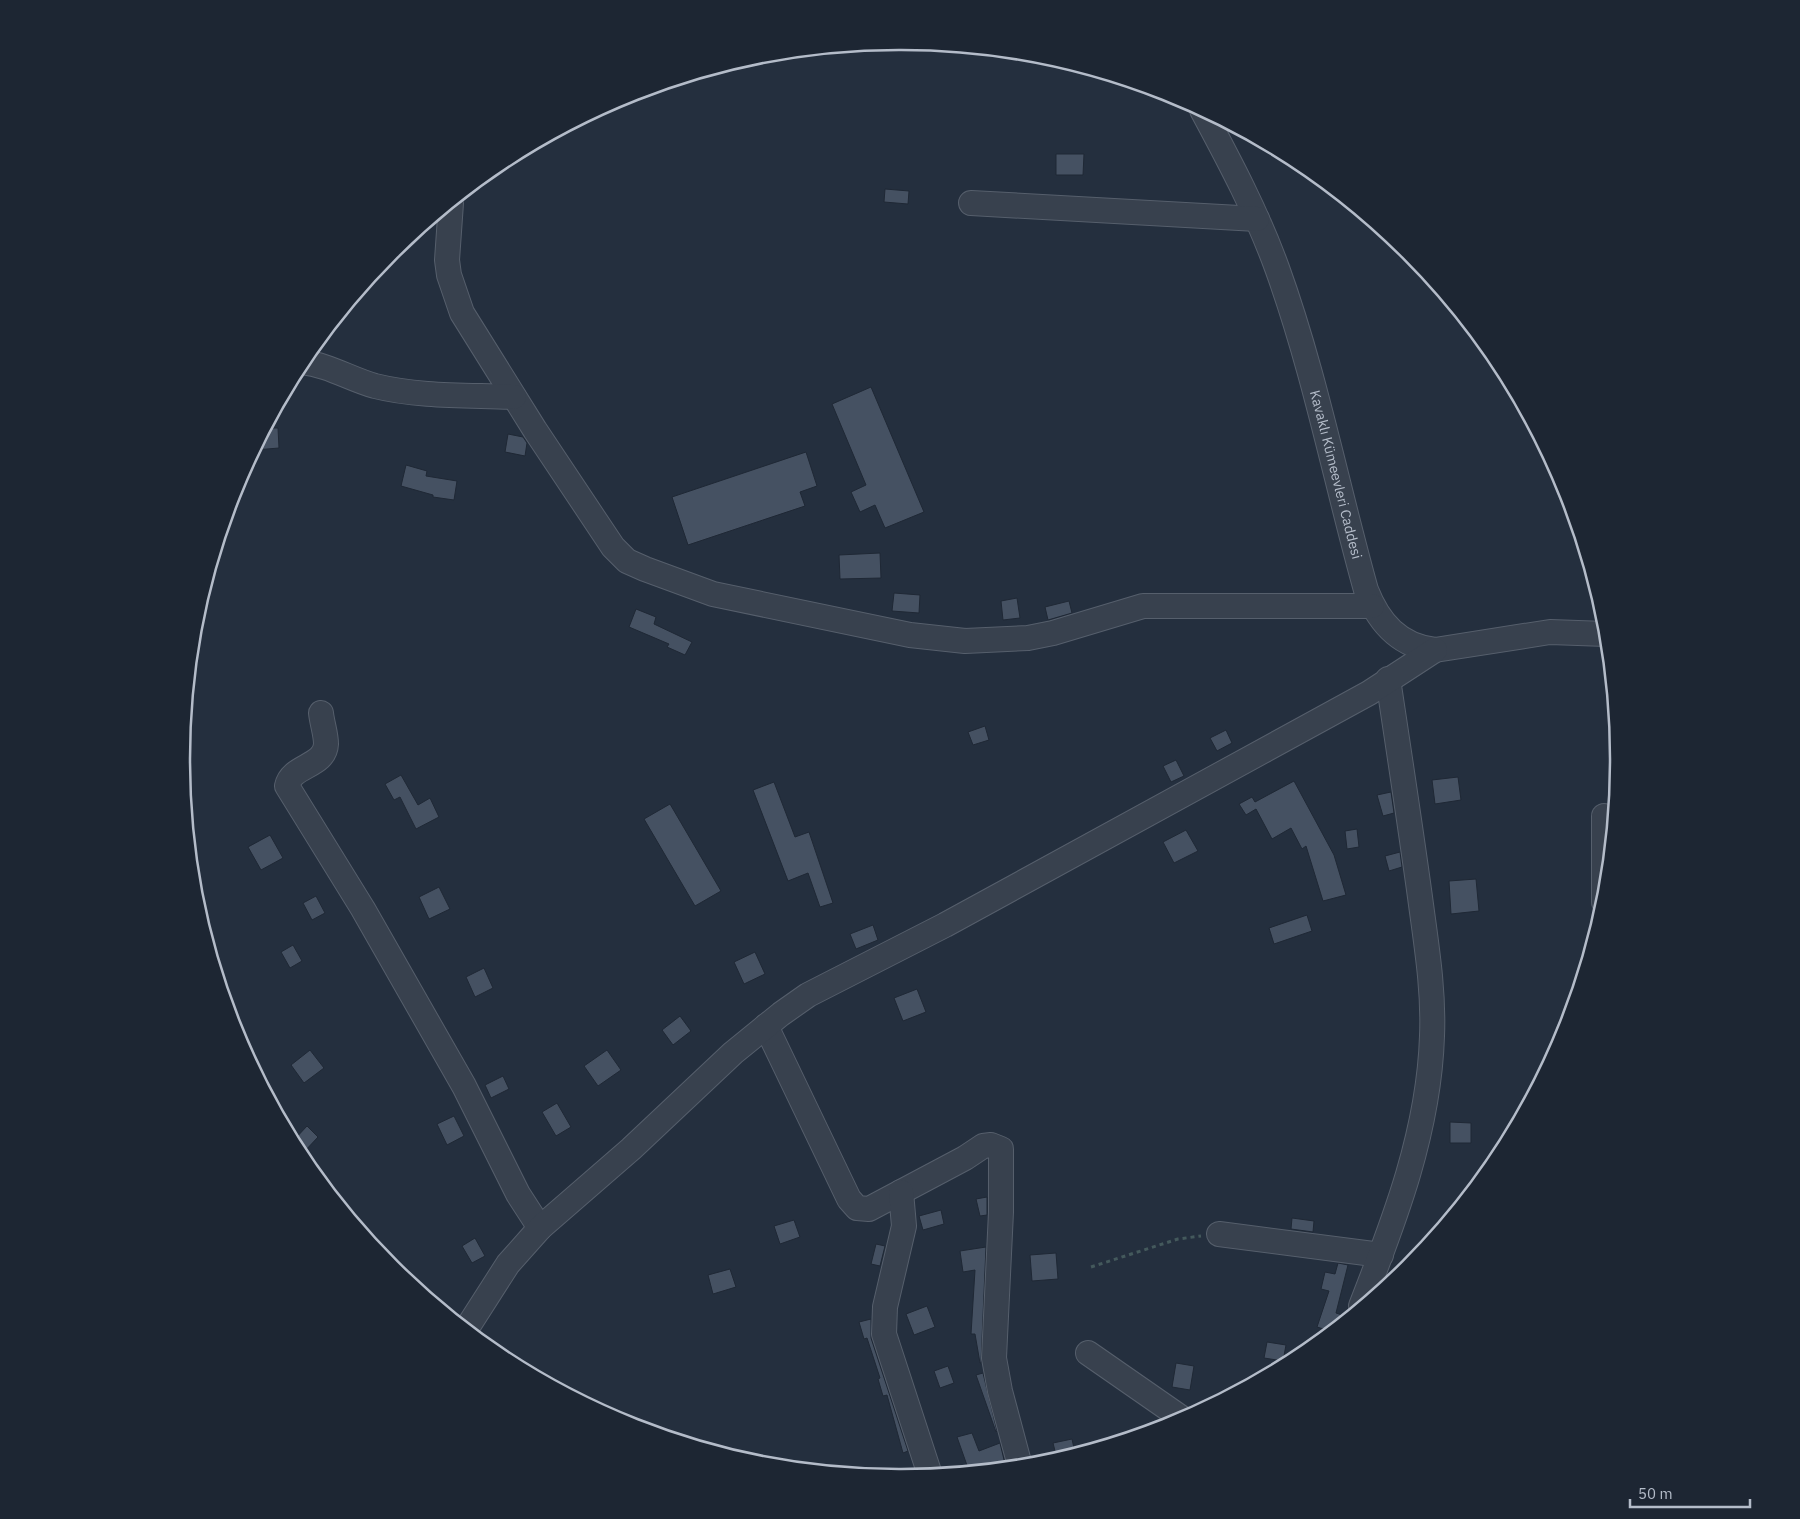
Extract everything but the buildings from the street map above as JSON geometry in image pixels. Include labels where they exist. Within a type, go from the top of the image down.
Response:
[{"type":"street","name":"Kavaklı Kümeevleri Caddesi","points":[[1207,120],[1257,219],[1276,267],[1298,334],[1361,572],[1372,606],[1382,622],[1407,643],[1435,650],[1550,632],[1598,634]]},
{"type":"street","points":[[971,203],[1257,219]]},
{"type":"street","points":[[450,211],[447,260],[456,295],[466,320],[514,397],[618,554],[645,569],[713,594],[910,635],[965,641],[1028,638],[1053,633],[1142,606],[1372,606]]},
{"type":"street","points":[[311,364],[330,368],[376,386],[411,392],[514,397]]},
{"type":"street","points":[[469,1323],[508,1264],[540,1228],[632,1149],[733,1053],[808,995],[945,925],[1369,693],[1435,650]]},
{"type":"street","points":[[1365,1295],[1412,1163],[1430,1067],[1433,1011],[1418,881],[1388,679]]},
{"type":"street","points":[[321,713],[326,744],[324,751],[315,761],[294,774],[287,786],[364,909],[464,1086],[518,1194],[540,1228]]},
{"type":"street","points":[[1604,816],[1604,843]]},
{"type":"street","points":[[766,1026],[853,1206],[862,1210],[869,1210],[983,1146],[991,1145],[1001,1149],[1001,1212],[994,1358],[1000,1391],[1018,1459]]},
{"type":"street","points":[[900,1192],[904,1226],[885,1307],[884,1334],[928,1468]]},
{"type":"street","points":[[1219,1234],[1381,1254]]},
{"type":"street","points":[[1088,1353],[1175,1414]]},
{"type":"path","points":[[1091,1267],[1178,1239],[1219,1234]]}]
